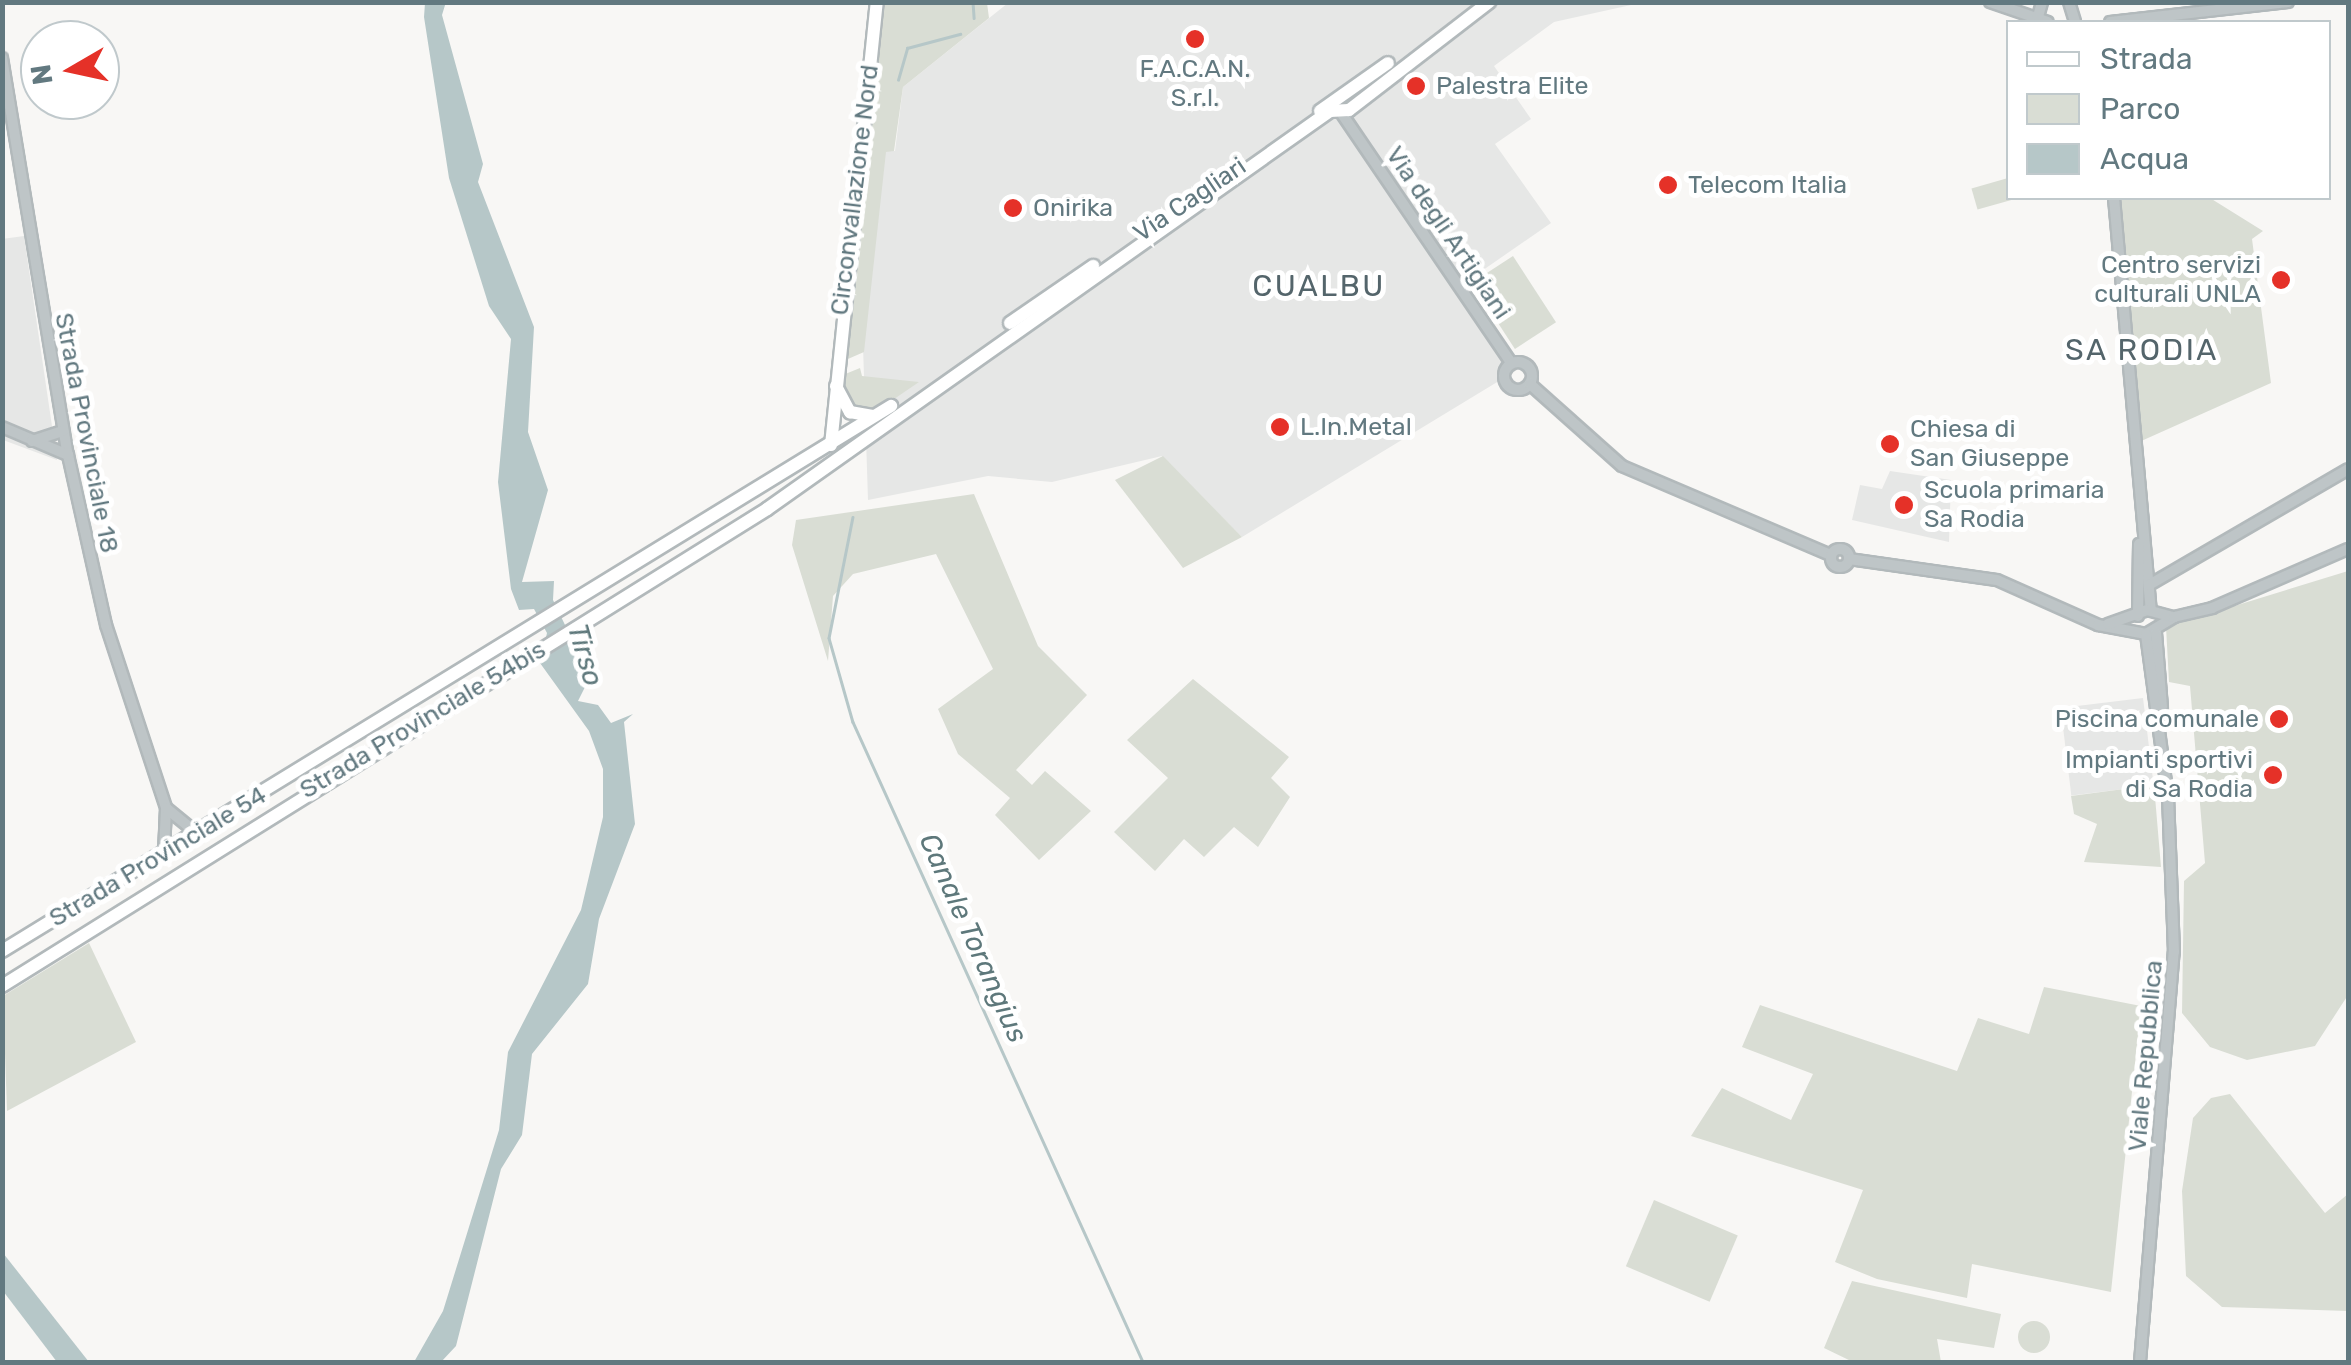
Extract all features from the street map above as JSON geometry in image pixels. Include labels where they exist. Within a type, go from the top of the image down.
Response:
[{"type":"main road","name":"Circonvallazione Nord","points":[[831,445],[834,378],[877,2]]},
{"type":"main road","name":"Via Cagliari","points":[[1343,103],[1478,2]]},
{"type":"main road","name":"Via Cagliari","points":[[883,415],[1489,2]]},
{"type":"main road","name":"Via Cagliari","points":[[1031,313],[1050,303]]},
{"type":"main road","points":[[834,378],[850,412],[883,415]]},
{"type":"main road","name":"Strada Provinciale 54","points":[[2,951],[198,829],[803,472],[831,445],[883,415]]},
{"type":"main road","name":"Strada Provinciale 54bis","points":[[2,986],[803,472],[883,415]]},
{"type":"street","points":[[1990,2],[2039,20]]},
{"type":"street","points":[[2128,20],[2288,2]]},
{"type":"street","name":"Strada Provinciale 18","points":[[2,58],[63,431],[106,626],[166,808],[163,853]]},
{"type":"street","name":"Via degli Artigiani","points":[[1343,103],[1351,124],[1511,364]]},
{"type":"street","points":[[2114,200],[2132,449],[2151,632]]},
{"type":"street","points":[[1530,384],[1507,386],[1511,364],[1526,365],[1530,384],[1622,466],[1831,556],[1840,548],[1850,559],[1997,580],[2100,625],[2151,632],[2174,617],[2348,550]]},
{"type":"street","points":[[2,427],[68,455]]},
{"type":"street","points":[[27,440],[63,431]]},
{"type":"street","points":[[2149,585],[2344,472],[2348,485]]},
{"type":"street","points":[[2138,514],[2149,585],[2151,632]]},
{"type":"street","points":[[2100,625],[2150,612],[2174,617]]},
{"type":"street","name":"Viale Repubblica","points":[[2140,1362],[2174,952],[2163,753],[2151,632]]},
{"type":"street","points":[[166,808],[198,829]]},
{"type":"shaded area","points":[[1008,3],[1640,3],[1554,22],[1494,66],[1531,119],[1495,144],[1551,223],[1460,286],[1517,370],[1242,537],[1162,456],[1052,482],[988,476],[868,500],[862,315],[883,151],[895,151],[903,87]]},
{"type":"shaded area","points":[[24,236],[57,460],[3,440],[2,239]]},
{"type":"shaded area","name":"Scuola primaria Sa Rodia","points":[[1890,471],[1951,480],[1949,542],[1852,520],[1860,485],[1882,489]]},
{"type":"shaded area","points":[[2143,698],[2154,785],[2071,795],[2061,708]]},
{"type":"green space","points":[[882,3],[987,3],[989,18],[903,87],[894,151],[886,152],[864,352],[841,362]]},
{"type":"green space","points":[[2006,179],[2006,200],[2011,200],[1978,210],[1971,188]]},
{"type":"green space","points":[[2119,200],[2213,200],[2263,231],[2252,239],[2271,383],[2139,442]]},
{"type":"green space","points":[[1513,256],[1556,322],[1515,349],[1472,283]]},
{"type":"green space","points":[[860,368],[862,376],[919,382],[875,412],[853,410],[838,377]]},
{"type":"green space","points":[[1163,456],[1242,537],[1183,568],[1115,480]]},
{"type":"green space","points":[[974,494],[1038,646],[1087,695],[1016,770],[1032,785],[1045,771],[1091,811],[1039,860],[995,815],[1010,798],[958,754],[938,709],[993,669],[936,554],[853,574],[833,596],[828,661],[792,545],[796,520]]},
{"type":"green space","name":"Impianti sportivi di Sa Rodia","points":[[2348,571],[2348,995],[2315,1046],[2247,1060],[2210,1047],[2182,1013],[2184,881],[2205,863],[2190,686],[2169,682],[2166,627]]},
{"type":"green space","points":[[1193,679],[1289,757],[1271,778],[1290,797],[1258,847],[1234,827],[1204,857],[1184,839],[1155,871],[1114,832],[1168,778],[1127,740]]},
{"type":"green space","points":[[2154,785],[2161,867],[2084,862],[2097,824],[2074,814],[2071,796]]},
{"type":"green space","points":[[89,943],[136,1042],[7,1111],[3,996]]},
{"type":"green space","points":[[2044,987],[2141,1006],[2111,1292],[1972,1264],[1967,1298],[1877,1279],[1835,1262],[1863,1190],[1691,1136],[1722,1088],[1791,1120],[1813,1074],[1742,1047],[1760,1005],[1957,1071],[1978,1018],[2029,1034]]},
{"type":"green space","points":[[2230,1094],[2325,1213],[2348,1194],[2348,1311],[2222,1307],[2186,1276],[2182,1191],[2193,1118],[2211,1098]]},
{"type":"green space","points":[[1654,1200],[1738,1236],[1710,1302],[1626,1266]]},
{"type":"green space","points":[[1852,1281],[2001,1314],[1994,1348],[1937,1339],[1941,1362],[1853,1362],[1824,1348]]},
{"type":"green space","points":[[2034,1321],[2045,1326],[2050,1337],[2045,1348],[2034,1353],[2023,1348],[2018,1337],[2023,1326]]},
{"type":"water","points":[[446,2],[442,15],[483,164],[478,182],[534,327],[528,432],[548,490],[522,582],[554,581],[553,600],[590,677],[578,701],[598,705],[611,723],[633,714],[624,722],[635,824],[599,919],[588,984],[532,1054],[522,1135],[501,1169],[456,1346],[441,1362],[414,1362],[443,1311],[499,1130],[508,1052],[581,910],[603,817],[603,769],[589,731],[540,663],[547,633],[534,609],[519,610],[511,589],[498,482],[511,339],[489,306],[449,178],[424,17],[425,3]]},
{"type":"water","points":[[3,1253],[89,1362],[57,1362],[3,1291]]},
{"type":"waterway","name":"Canale Torangius","points":[[973,2],[974,18]]},
{"type":"waterway","name":"Canale Torangius","points":[[898,80],[907,48],[960,34]]},
{"type":"waterway","name":"Canale Torangius","points":[[853,517],[829,638],[853,722],[1143,1362]]},
{"type":"place","name":"F.A.C.A.N. S.r.l.","points":[[1195,39]]},
{"type":"place","name":"Palestra Elite","points":[[1416,86]]},
{"type":"place","name":"Telecom Italia","points":[[1668,185]]},
{"type":"place","name":"Onirika","points":[[1013,208]]},
{"type":"place","name":"Centro servizi culturali UNLA","points":[[2281,280]]},
{"type":"place","name":"L.In.Metal","points":[[1280,427]]},
{"type":"place","name":"Chiesa di San Giuseppe","points":[[1890,444]]},
{"type":"place","name":"Scuola primaria Sa Rodia","points":[[1904,505]]},
{"type":"place","name":"Piscina comunale","points":[[2279,719]]},
{"type":"place","name":"Impianti sportivi di Sa Rodia","points":[[2273,775]]},
{"type":"district","name":"CUALBU","points":[[1319,286]]},
{"type":"district","name":"SA RODIA","points":[[2142,350]]},
{"type":"water label","name":"Tirso","points":[[585,655]]}]
